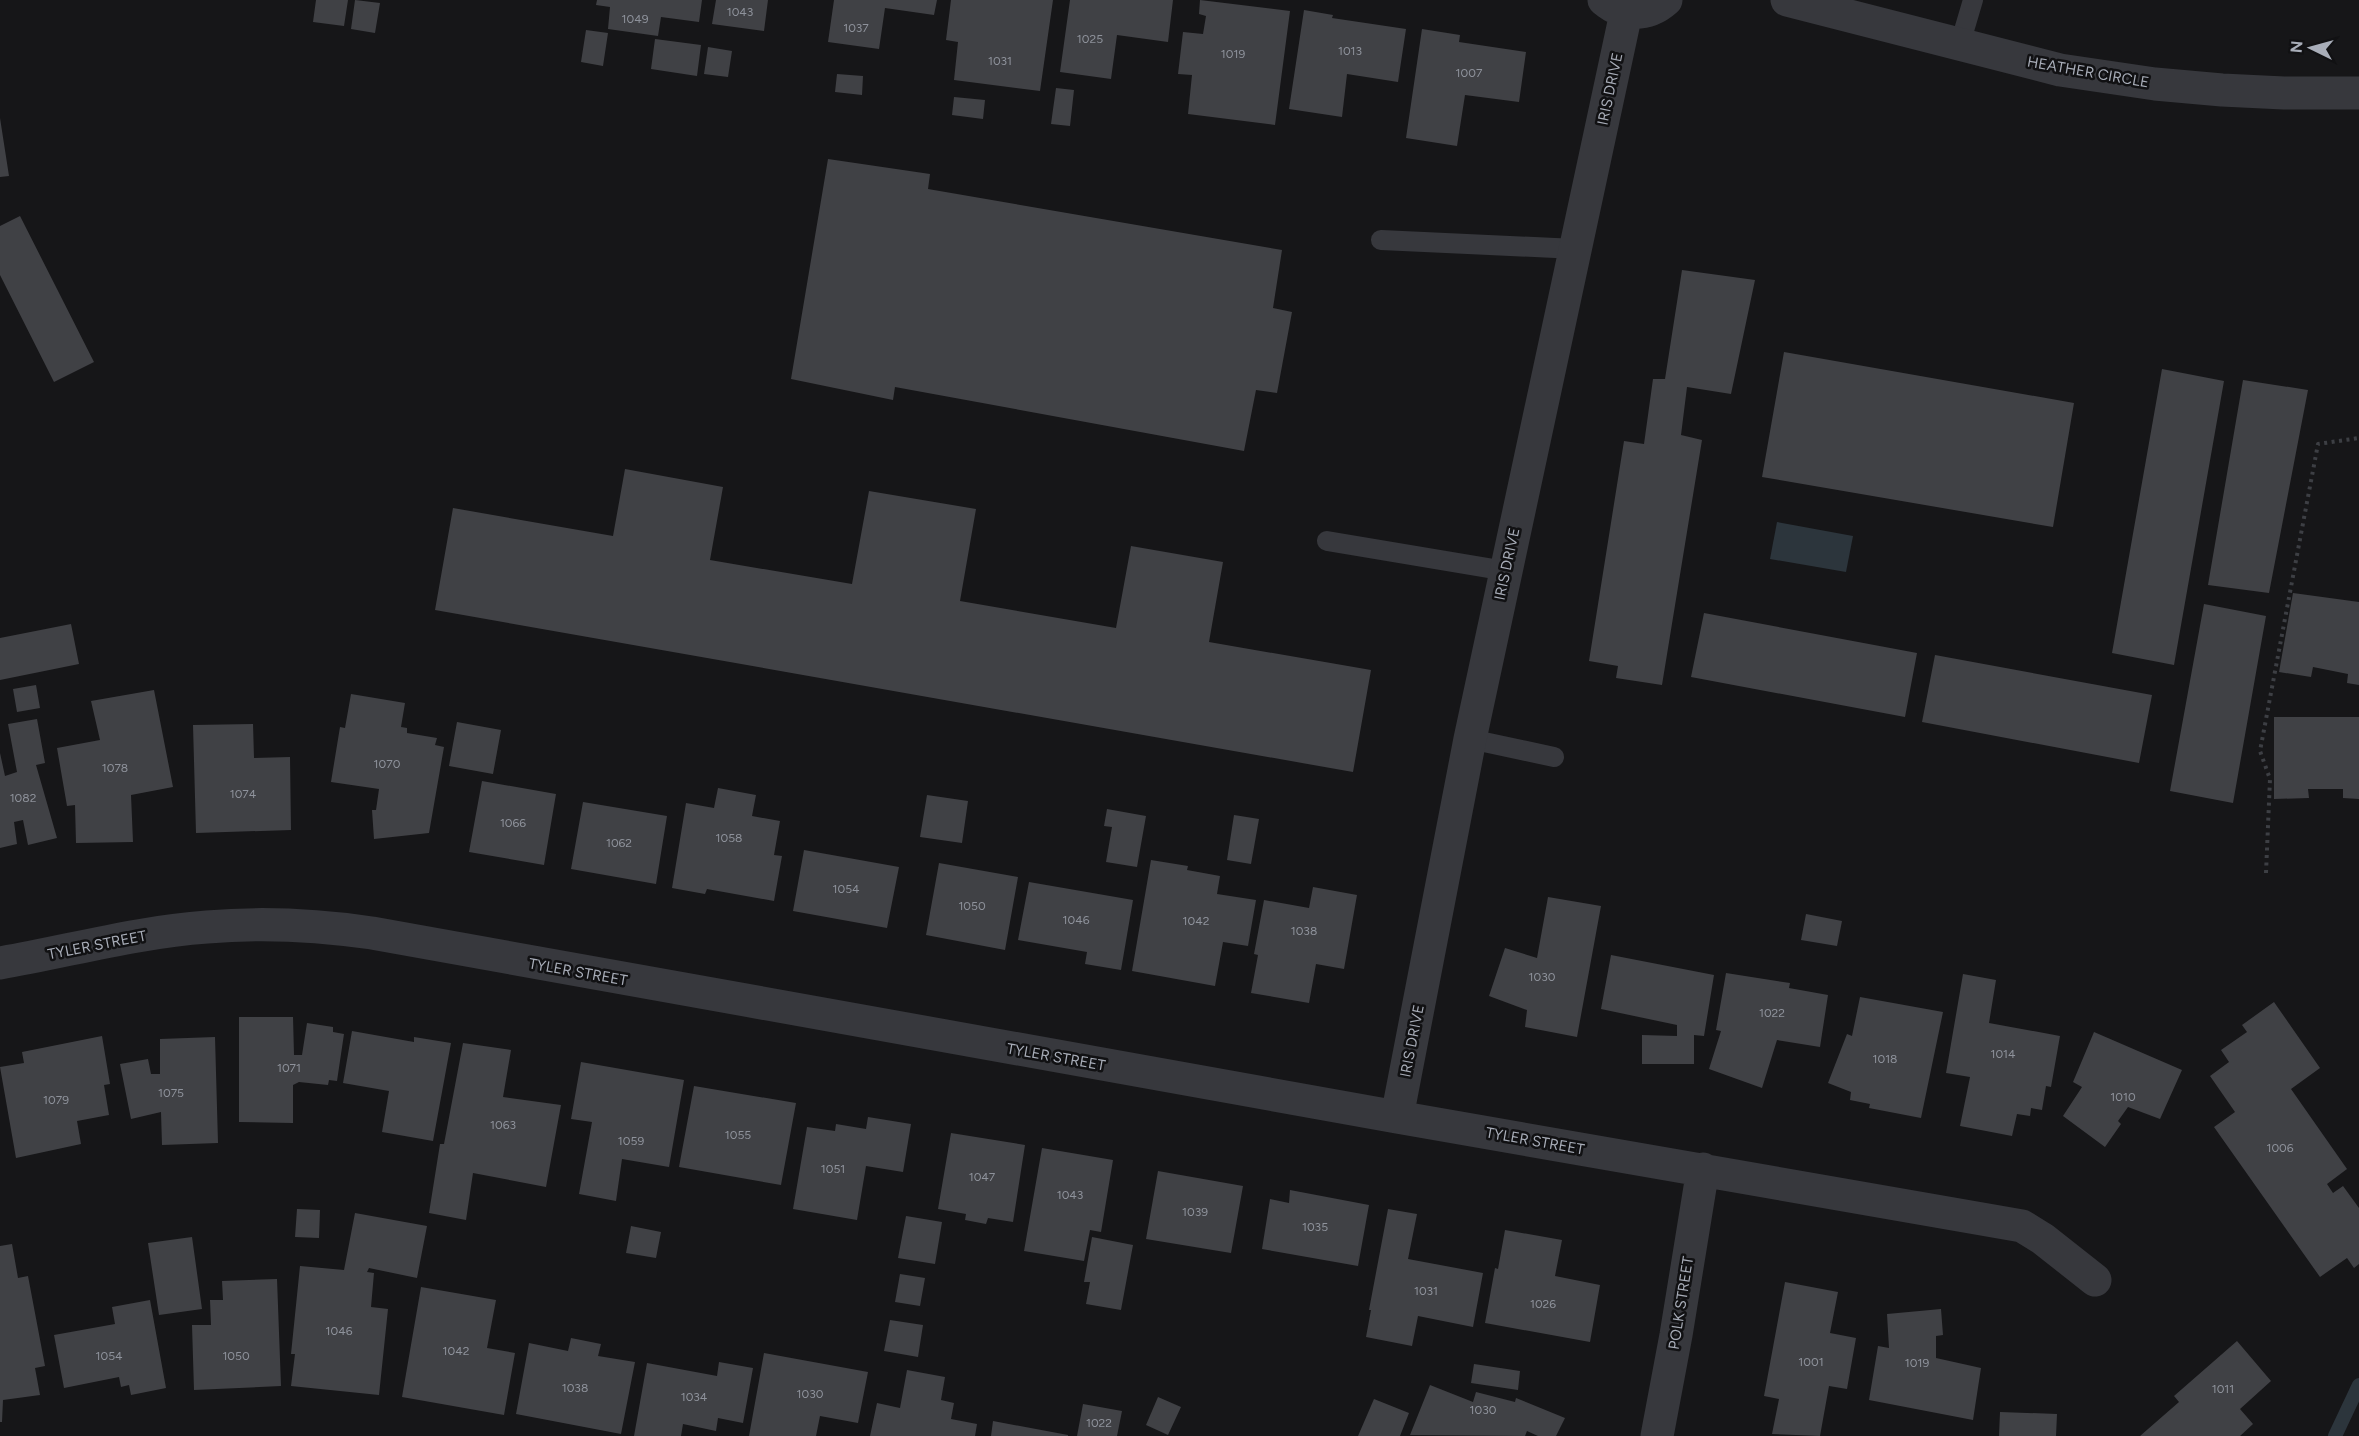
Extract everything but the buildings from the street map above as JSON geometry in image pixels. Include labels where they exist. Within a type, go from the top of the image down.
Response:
[{"type":"street","points":[[1615,6],[1653,10],[1666,0]]},
{"type":"street","name":"HEATHER CIRCLE","points":[[1787,0],[2060,70],[2155,84],[2274,93],[2359,93]]},
{"type":"street","name":"IRIS DRIVE","points":[[1397,1118],[1470,739],[1576,249],[1615,6]]},
{"type":"street","name":"TYLER STREET","points":[[0,963],[142,935],[205,927],[277,924],[342,929],[1397,1118],[1703,1169],[2022,1226],[2043,1239],[2095,1280]]},
{"type":"street","name":"POLK STREET","points":[[1657,1436],[1671,1367],[1703,1169]]},
{"type":"lane","points":[[1959,44],[1973,0]]},
{"type":"lane","points":[[1381,240],[1576,249]]},
{"type":"lane","points":[[1327,541],[1506,571]]},
{"type":"lane","points":[[1470,739],[1554,757]]},
{"type":"path","points":[[2266,873],[2270,779],[2260,751],[2318,444],[2359,438]]},
{"type":"shaded area","points":[[1777,522],[1853,536],[1846,572],[1770,559]]},
{"type":"waterway","points":[[2335,1436],[2359,1385]]}]
